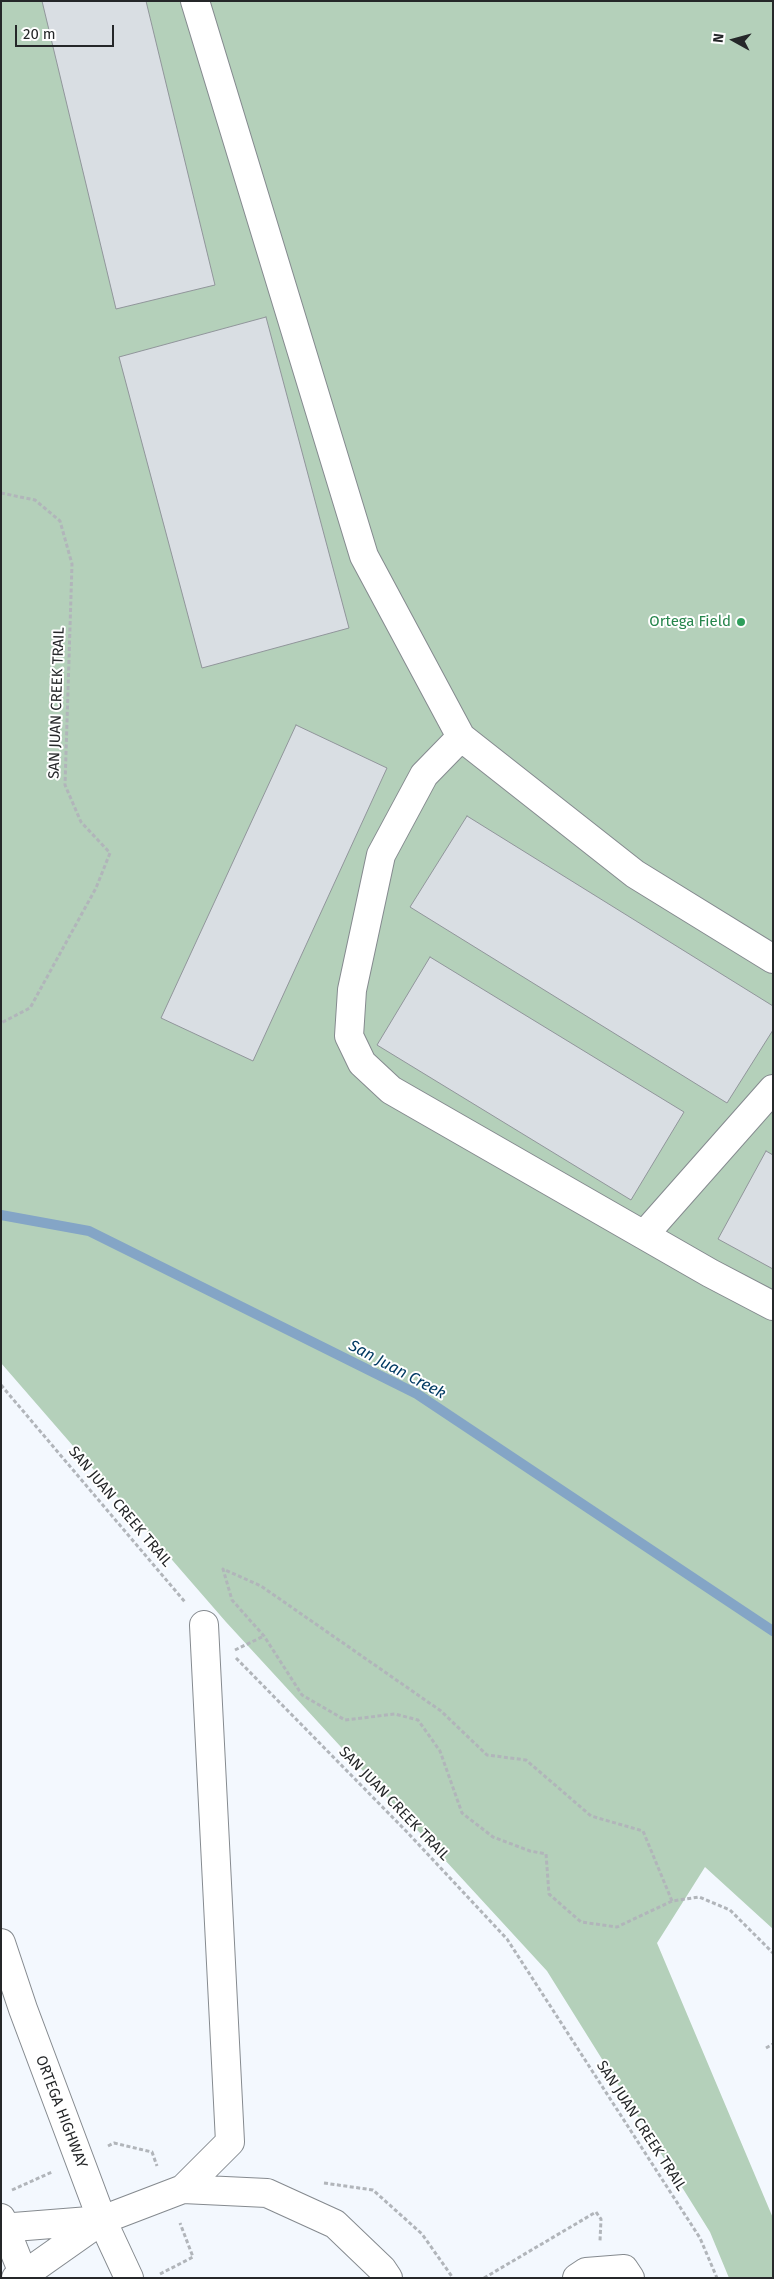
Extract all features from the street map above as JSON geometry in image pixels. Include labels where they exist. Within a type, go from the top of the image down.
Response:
[{"type":"main road","points":[[195,1],[364,556],[461,737],[635,874],[773,959]]},
{"type":"main road","points":[[461,737],[424,775],[381,855],[352,990],[349,1036],[362,1063],[391,1090],[644,1235],[773,1306]]},
{"type":"main road","points":[[644,1235],[773,1089]]},
{"type":"main road","points":[[183,2189],[230,2142],[204,1626]]},
{"type":"main road","name":"ORTEGA HIGHWAY","points":[[1,1944],[23,2009],[102,2220],[129,2278]]},
{"type":"main road","points":[[102,2220],[2,2224],[21,2277],[102,2220],[183,2189],[267,2193],[335,2224],[382,2269],[388,2278]]},
{"type":"main road","points":[[588,2274],[624,2269],[630,2278]]},
{"type":"path","name":"SAN JUAN CREEK TRAIL","points":[[1,493],[35,500],[60,521],[72,564],[65,785],[81,822],[110,853],[96,888],[30,1008],[1,1023]]},
{"type":"path","name":"SAN JUAN CREEK TRAIL","points":[[1,1385],[204,1626]]},
{"type":"path","points":[[672,1901],[643,1831],[591,1816],[526,1760],[487,1755],[441,1711],[261,1586],[223,1569],[232,1600],[264,1636],[302,1695],[345,1720],[395,1714],[418,1720],[440,1751],[462,1813],[493,1837],[530,1851],[546,1854],[550,1894],[580,1922],[617,1927],[672,1901],[700,1897],[730,1910],[773,1953]]},
{"type":"path","name":"SAN JUAN CREEK TRAIL","points":[[264,1636],[231,1652],[407,1832],[507,1940],[700,2238],[717,2278]]},
{"type":"path","points":[[766,2048],[773,2044]]},
{"type":"path","points":[[293,2205],[303,2180],[373,2190],[422,2234],[453,2278]]},
{"type":"path","points":[[484,2278],[596,2212],[601,2219],[588,2274]]},
{"type":"green space","points":[[1,1],[773,1],[773,1929],[705,1867],[657,1943],[773,2218],[773,2278],[729,2278],[710,2232],[547,1971],[226,1622],[1,1363]]},
{"type":"building","points":[[42,1],[146,1],[215,285],[116,309]]},
{"type":"building","points":[[266,317],[349,628],[202,668],[119,357]]},
{"type":"building","points":[[296,725],[387,768],[253,1061],[161,1018]]},
{"type":"building","points":[[467,816],[773,1006],[773,1030],[727,1103],[410,907]]},
{"type":"building","points":[[430,957],[684,1112],[631,1200],[377,1045]]},
{"type":"building","points":[[766,1151],[773,1155],[773,1269],[718,1239]]},
{"type":"waterway","name":"San Juan Creek","points":[[1,1215],[89,1231],[417,1394],[773,1631]]},
{"type":"place","name":"Ortega Field","points":[[741,622]]}]
